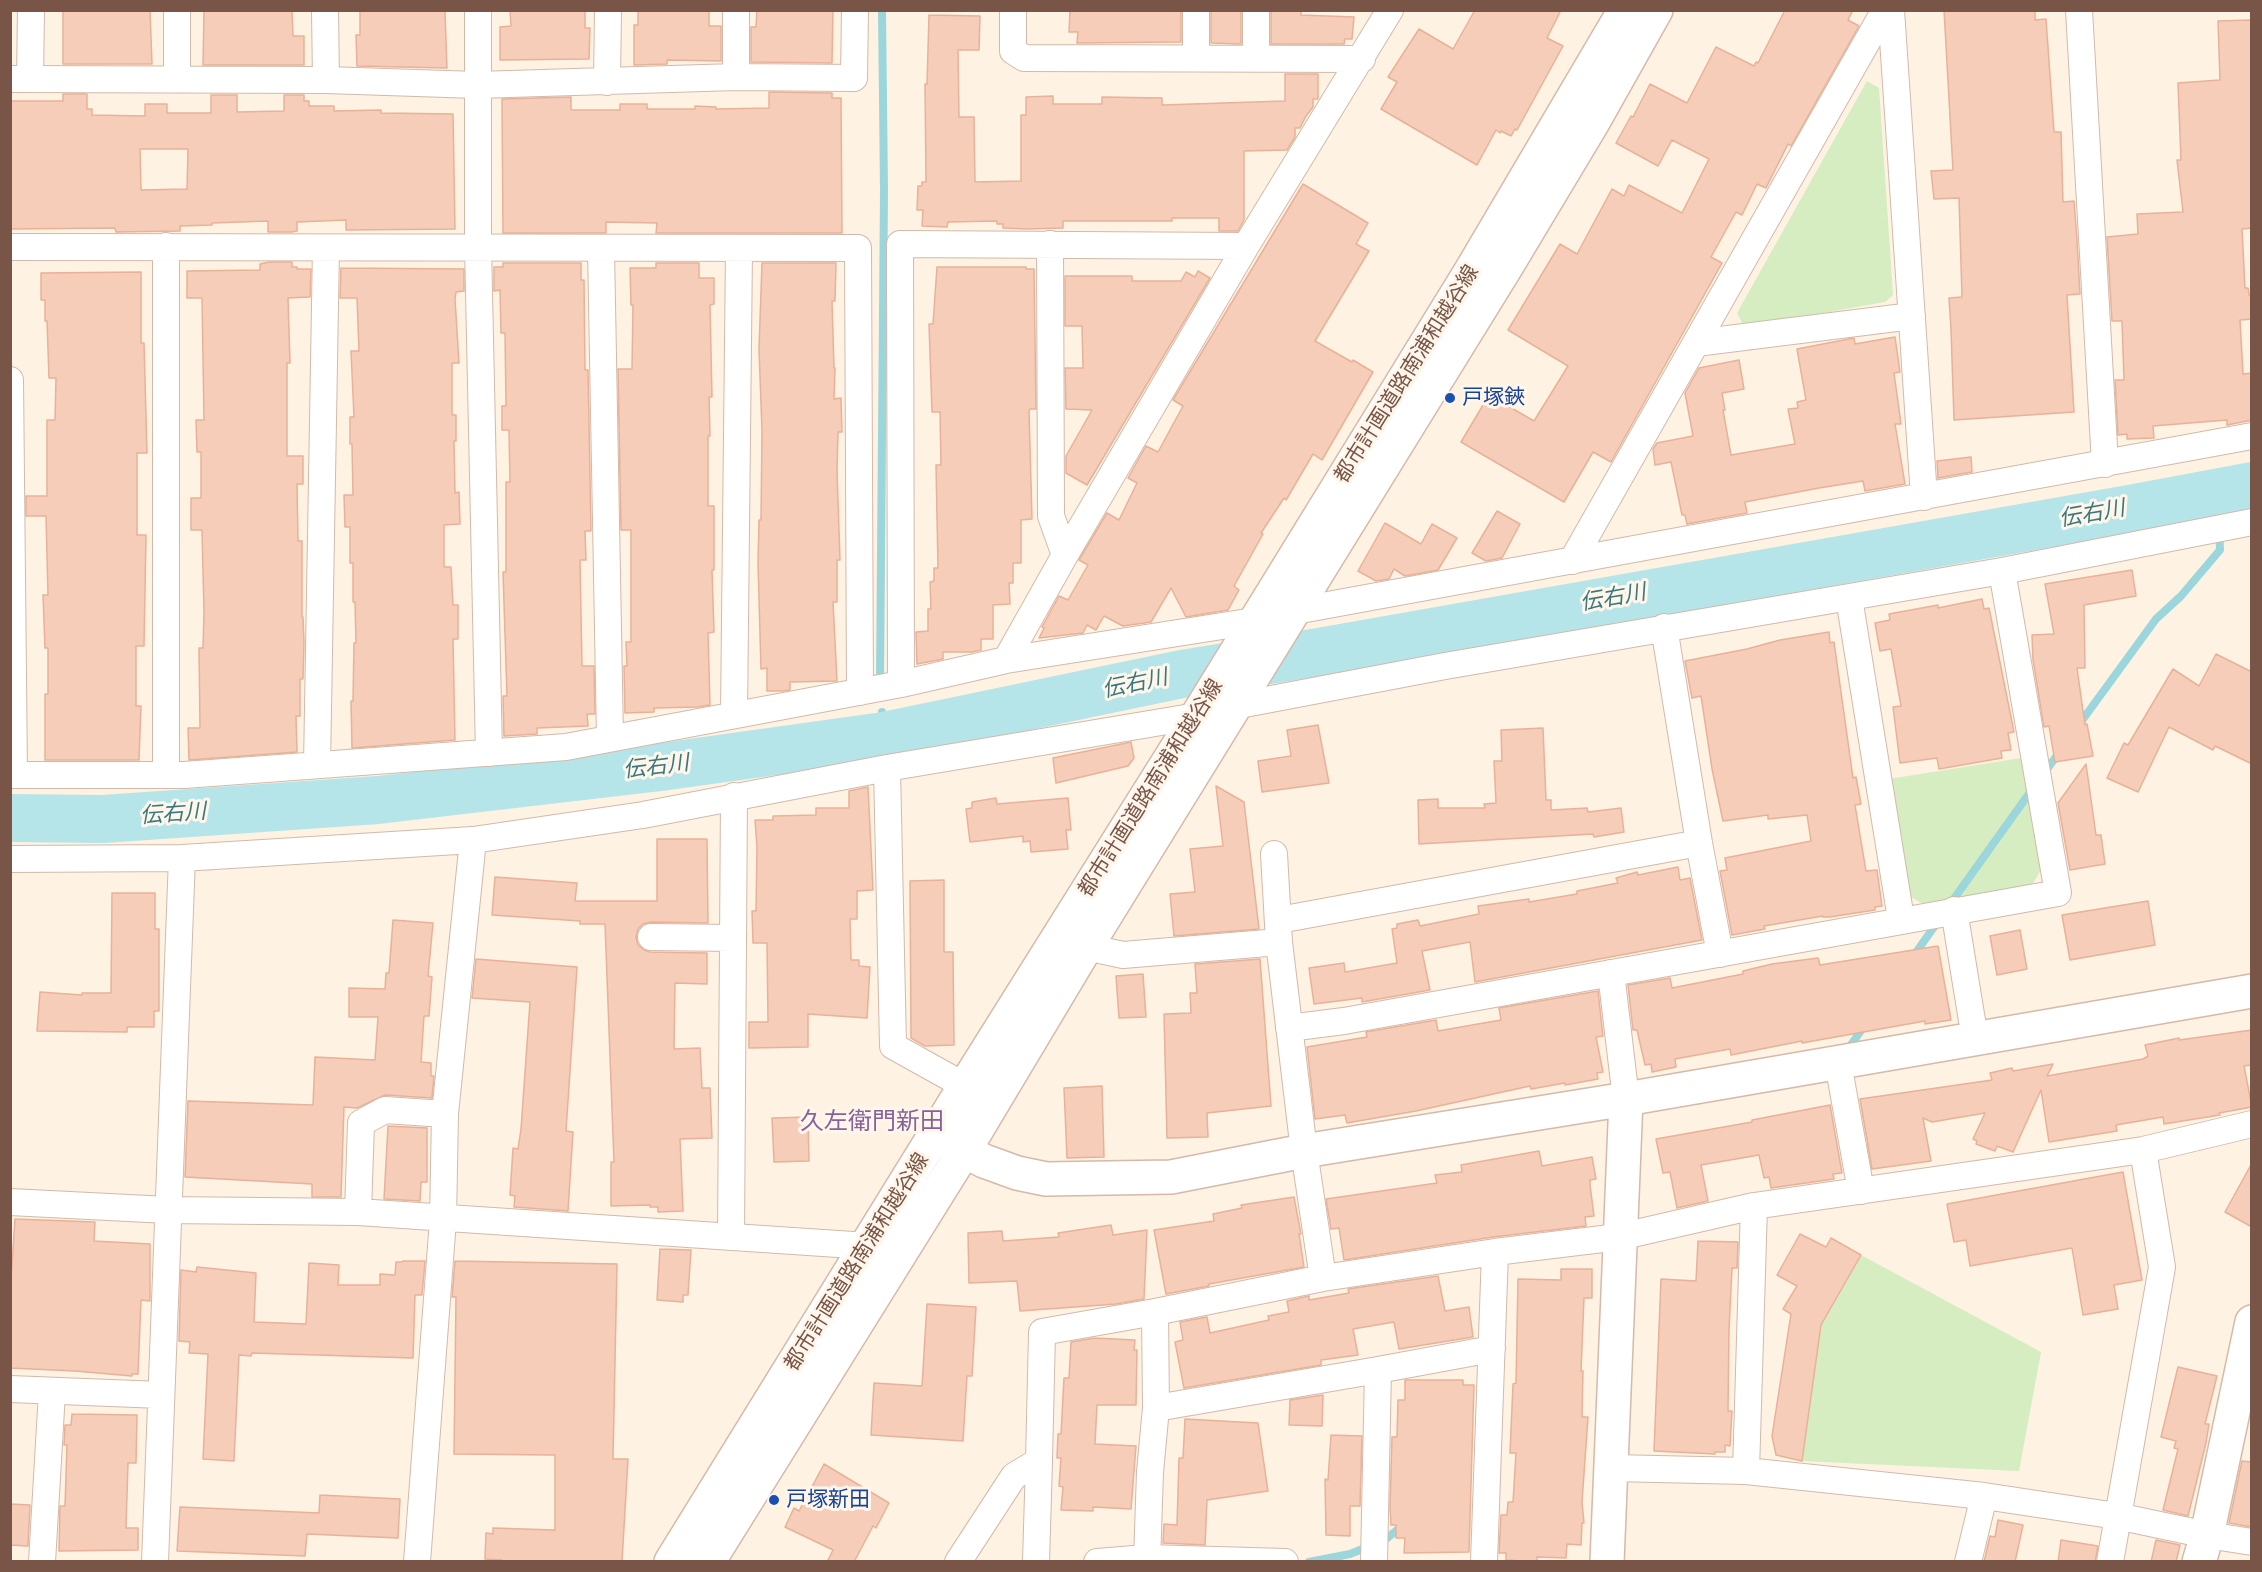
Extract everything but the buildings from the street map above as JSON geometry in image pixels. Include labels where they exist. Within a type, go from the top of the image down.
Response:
[{"type":"street","points":[[31,10],[20,79],[177,78],[477,85],[736,77],[854,78],[855,10]]},
{"type":"street","points":[[177,10],[177,78]]},
{"type":"street","points":[[326,10],[326,80]]},
{"type":"street","points":[[478,10],[478,246],[489,753]]},
{"type":"street","points":[[606,82],[608,10]]},
{"type":"street","points":[[736,10],[736,77]]},
{"type":"street","points":[[1013,10],[1013,51],[1024,58],[1362,59]]},
{"type":"street","points":[[1196,10],[1196,57]]},
{"type":"street","points":[[1256,10],[1256,58]]},
{"type":"street","points":[[1006,660],[1246,246],[1390,10]]},
{"type":"street","name":"都市計画道路南浦和越谷線","points":[[1220,704],[1268,627],[1471,271],[1625,10]]},
{"type":"street","name":"都市計画道路南浦和越谷線","points":[[708,1562],[964,1151],[1072,942],[1268,627],[1576,151],[1656,10]]},
{"type":"street","points":[[1572,561],[1885,10]]},
{"type":"street","points":[[1891,10],[1924,497]]},
{"type":"street","points":[[2079,10],[2104,464]]},
{"type":"street","points":[[902,684],[900,244],[1246,246]]},
{"type":"street","points":[[1050,244],[1051,516],[1065,555]]},
{"type":"street","points":[[165,775],[166,246]]},
{"type":"street","points":[[10,247],[858,248],[860,692]]},
{"type":"street","points":[[317,765],[326,248]]},
{"type":"street","points":[[601,249],[610,738]]},
{"type":"street","points":[[734,715],[739,249]]},
{"type":"street","points":[[1696,343],[1912,316]]},
{"type":"street","points":[[10,380],[12,775],[165,775],[566,747],[902,684],[1006,660],[1268,627],[1572,561],[2252,436]]},
{"type":"street","points":[[10,859],[182,858],[472,840],[643,815],[1220,704],[1664,627],[1849,598],[2002,571],[2252,522]]},
{"type":"street","points":[[1289,1028],[1355,1019],[1720,954],[1901,919],[2058,893],[2002,571]]},
{"type":"street","points":[[1849,598],[1901,919]]},
{"type":"street","points":[[1664,627],[1699,843],[1720,954]]},
{"type":"street","points":[[887,768],[893,1046],[965,1086]]},
{"type":"street","points":[[731,1237],[734,796]]},
{"type":"street","points":[[417,1562],[443,1220],[445,1114],[472,840]]},
{"type":"street","points":[[1072,942],[1123,955],[1279,931],[1699,843]]},
{"type":"street","points":[[1274,854],[1289,1028],[1323,1278]]},
{"type":"street","points":[[155,1562],[182,858]]},
{"type":"street","points":[[1954,910],[1975,1039]]},
{"type":"street","points":[[651,937],[733,938]]},
{"type":"street","name":"都市計画道路南浦和越谷線","points":[[671,1562],[965,1086],[1072,942]]},
{"type":"street","points":[[1607,1562],[1626,1100],[1611,973]]},
{"type":"street","points":[[935,1136],[984,1161],[1017,1173],[1046,1179],[1171,1177],[1304,1150],[1626,1100],[2252,991]]},
{"type":"street","points":[[1838,1063],[1861,1191]]},
{"type":"street","points":[[358,1212],[361,1123],[385,1110],[445,1114]]},
{"type":"street","points":[[1036,1562],[1042,1332],[1323,1278],[1495,1252],[1619,1237],[1754,1206],[2143,1150],[2252,1124]]},
{"type":"street","points":[[2110,1562],[2162,1267],[2143,1150]]},
{"type":"street","points":[[10,1202],[168,1210],[358,1212],[443,1220],[868,1246]]},
{"type":"street","points":[[1746,1471],[1754,1206]]},
{"type":"street","points":[[1484,1562],[1495,1252]]},
{"type":"street","points":[[1147,1560],[1150,1472],[1156,1408],[1155,1312]]},
{"type":"street","points":[[2203,1548],[2248,1358],[2252,1322]]},
{"type":"street","points":[[1156,1408],[1492,1348]]},
{"type":"street","points":[[1374,1562],[1378,1370]]},
{"type":"street","points":[[10,1389],[161,1395]]},
{"type":"street","points":[[42,1562],[52,1392]]},
{"type":"street","points":[[958,1562],[1014,1476],[1039,1461]]},
{"type":"street","points":[[1612,1468],[1746,1471],[1984,1496],[2117,1516],[2203,1548],[2252,1542]]},
{"type":"street","points":[[1968,1562],[1984,1496]]},
{"type":"street","points":[[1097,1562],[1275,1561]]},
{"type":"green space","points":[[1867,81],[1879,88],[1893,295],[1885,302],[1744,327],[1737,313]]},
{"type":"green space","points":[[2021,758],[2041,870],[2030,888],[1925,905],[1909,896],[1889,779]]},
{"type":"green space","points":[[1861,1255],[2041,1352],[2019,1471],[1802,1461],[1821,1325]]},
{"type":"waterway","points":[[880,680],[884,191],[882,10]]},
{"type":"waterway","name":"伝右川","points":[[10,818],[103,819],[378,800],[661,767],[884,736],[1182,674],[1319,652],[2252,486]]},
{"type":"waterway","points":[[2078,726],[2156,619],[2181,596],[2220,550],[2218,492]]},
{"type":"waterway","points":[[882,712],[884,736]]},
{"type":"waterway","points":[[2043,775],[2060,751]]},
{"type":"waterway","points":[[1948,907],[2033,788]]},
{"type":"waterway","points":[[1912,958],[1939,920]]},
{"type":"waterway","points":[[1848,1049],[1865,1025]]},
{"type":"waterway","points":[[1309,1562],[1350,1554],[1385,1540],[1403,1525]]},
{"type":"place","name":"戸塚鋏","points":[[1450,398]]},
{"type":"place","name":"戸塚新田","points":[[774,1500]]},
{"type":"district","name":"久左衛門新田","points":[[872,1122]]}]
